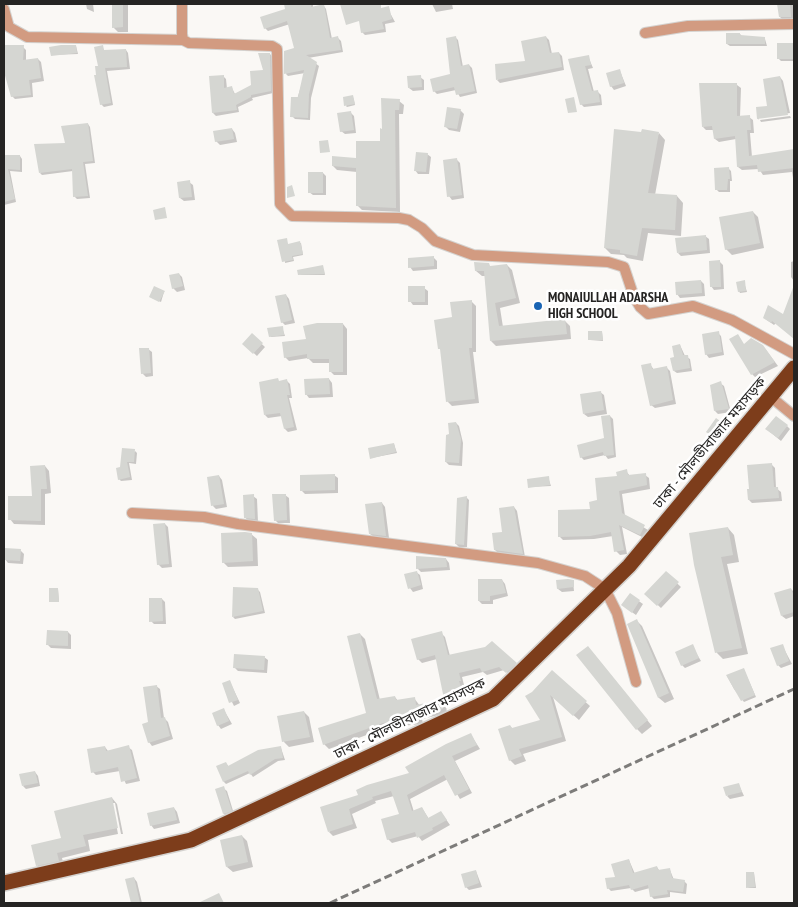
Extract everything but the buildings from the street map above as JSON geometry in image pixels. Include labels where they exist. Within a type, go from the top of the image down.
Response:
[{"type":"highway","name":"ঢাকা - মৌলভীবাজার মহাসড়ক","points":[[4,883],[191,840],[494,699],[629,566],[794,368]]},
{"type":"street","points":[[182,4],[183,40]]},
{"type":"street","points":[[4,9],[9,27],[27,37],[183,40],[189,43],[272,46],[277,49],[280,204],[292,216],[399,218],[409,220],[422,228],[435,242],[473,255],[608,262],[624,267],[634,297],[640,307],[648,314],[693,306],[732,320],[794,354]]},
{"type":"street","points":[[645,33],[688,26],[794,24]]},
{"type":"street","points":[[771,397],[794,416]]},
{"type":"street","points":[[132,513],[204,517],[248,526],[538,563],[585,576],[605,589],[616,613],[636,682]]},
{"type":"railway","points":[[330,903],[794,689]]},
{"type":"place","name":"MONAIULLAH ADARSHA HIGH SCHOOL","points":[[538,306]]}]
